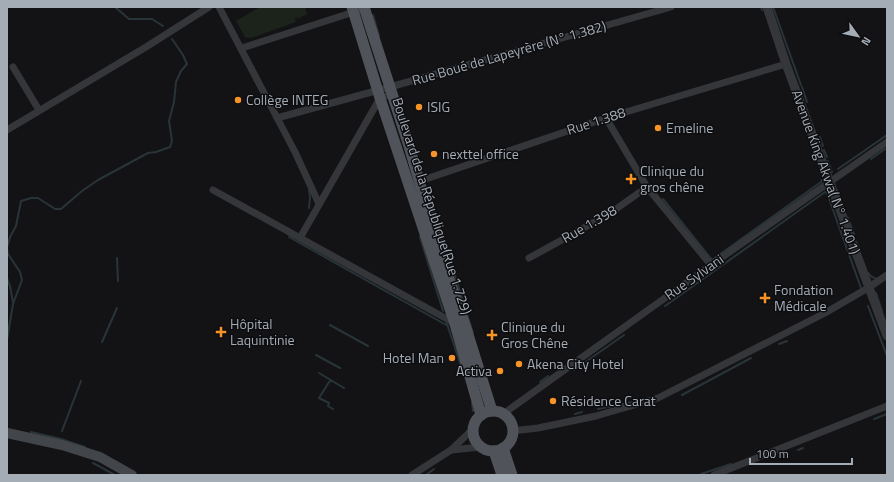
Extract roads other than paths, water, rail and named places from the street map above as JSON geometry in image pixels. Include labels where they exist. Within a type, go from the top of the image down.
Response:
[{"type":"main road","name":"Boulevard de la République(Rue 1.729)","points":[[361,8],[391,91],[413,183]]},
{"type":"main road","name":"Boulevard de la République(Rue 1.729)","points":[[361,8],[379,94],[441,256],[486,413]]},
{"type":"main road","points":[[486,413],[503,414],[510,422],[512,431],[510,440],[499,449],[485,450],[475,440],[473,429],[476,420],[486,413]]},
{"type":"main road","points":[[7,433],[62,445],[100,457],[132,475]]},
{"type":"main road","points":[[499,449],[502,475]]},
{"type":"main road","points":[[499,449],[512,475]]},
{"type":"street","points":[[7,130],[146,47],[209,7]]},
{"type":"street","points":[[219,7],[278,118],[308,178],[319,204]]},
{"type":"street","name":"Rue Boué de Lapeyrère (N° 1.382)","points":[[379,94],[671,7]]},
{"type":"street","name":"Avenue King Akwa( N° 1.401)","points":[[767,7],[786,64],[887,336]]},
{"type":"street","points":[[242,48],[361,8]]},
{"type":"street","name":"Rue 1.388","points":[[413,183],[606,118],[786,64]]},
{"type":"street","points":[[13,67],[39,110]]},
{"type":"street","points":[[278,118],[379,94]]},
{"type":"street","points":[[300,238],[379,94]]},
{"type":"street","points":[[606,118],[647,187],[711,265]]},
{"type":"street","name":"Rue Sylvani","points":[[503,414],[711,265],[887,142]]},
{"type":"street","name":"Rue 1.398","points":[[530,258],[609,214],[647,187]]},
{"type":"street","points":[[212,190],[460,323]]},
{"type":"street","points":[[512,431],[538,428],[596,416],[658,398],[826,313],[887,275]]},
{"type":"street","points":[[714,475],[887,406]]},
{"type":"street","points":[[412,475],[451,450],[473,429]]},
{"type":"street","points":[[451,450],[481,447]]},
{"type":"waterway","points":[[115,7],[129,19],[152,19],[163,26]]},
{"type":"waterway","points":[[773,7],[801,85]]},
{"type":"waterway","points":[[373,15],[379,36]]},
{"type":"waterway","points":[[7,340],[13,304],[22,280],[20,272],[8,254],[7,248],[10,237],[16,226],[21,201],[31,198],[38,198],[55,209],[61,209],[82,191],[98,180],[148,153],[170,147],[172,141],[169,121],[174,102],[176,82],[181,71],[187,64],[183,55],[172,39]]},
{"type":"waterway","points":[[802,87],[807,102]]},
{"type":"waterway","points":[[838,169],[887,135]]},
{"type":"waterway","points":[[820,137],[823,146]]},
{"type":"waterway","points":[[871,159],[885,149]]},
{"type":"waterway","points":[[824,150],[827,157]]},
{"type":"waterway","points":[[828,161],[832,172]]},
{"type":"waterway","points":[[663,199],[712,260],[822,180]]},
{"type":"waterway","points":[[309,189],[309,208]]},
{"type":"waterway","points":[[665,306],[825,192],[827,193],[861,288]]},
{"type":"waterway","points":[[431,199],[473,333]]},
{"type":"waterway","points":[[848,218],[854,234]]},
{"type":"waterway","points":[[289,237],[448,326]]},
{"type":"waterway","points":[[420,237],[443,311]]},
{"type":"waterway","points":[[857,243],[859,248]]},
{"type":"waterway","points":[[117,258],[118,281]]},
{"type":"waterway","points":[[868,273],[875,278]]},
{"type":"waterway","points":[[7,278],[13,302]]},
{"type":"waterway","points":[[876,293],[882,311]]},
{"type":"waterway","points":[[868,306],[887,356]]},
{"type":"waterway","points":[[102,342],[117,308]]},
{"type":"waterway","points":[[446,321],[463,372]]},
{"type":"waterway","points":[[330,325],[368,346]]},
{"type":"waterway","points":[[574,370],[624,335]]},
{"type":"waterway","points":[[779,344],[787,341]]},
{"type":"waterway","points":[[316,355],[340,368]]},
{"type":"waterway","points":[[682,395],[751,358]]},
{"type":"waterway","points":[[319,373],[344,388]]},
{"type":"waterway","points":[[540,382],[548,376]]},
{"type":"waterway","points":[[62,431],[81,381]]},
{"type":"waterway","points":[[332,381],[329,382],[319,398],[329,403],[328,406],[333,409]]},
{"type":"waterway","points":[[598,409],[637,401]]},
{"type":"waterway","points":[[472,403],[473,411]]},
{"type":"waterway","points":[[575,414],[582,412]]},
{"type":"waterway","points":[[874,419],[887,414]]},
{"type":"waterway","points":[[31,432],[61,439],[85,447]]},
{"type":"waterway","points":[[798,450],[803,448]]},
{"type":"waterway","points":[[93,463],[115,475]]},
{"type":"waterway","points":[[701,474],[731,464]]},
{"type":"waterway","points":[[426,475],[434,469]]},
{"type":"place","name":"Collège INTEG","points":[[238,100]]},
{"type":"place","name":"ISIG","points":[[419,107]]},
{"type":"place","name":"Emeline","points":[[658,128]]},
{"type":"place","name":"nexttel office","points":[[434,154]]},
{"type":"place","name":"Clinique du gros chêne","points":[[631,179]]},
{"type":"place","name":"Fondation Médicale","points":[[765,298]]},
{"type":"place","name":"Hôpital Laquintinie","points":[[221,332]]},
{"type":"place","name":"Clinique du Gros Chêne","points":[[492,335]]},
{"type":"place","name":"Hotel Man","points":[[452,358]]},
{"type":"place","name":"Akena City Hotel","points":[[519,364]]},
{"type":"place","name":"Activa","points":[[500,371]]},
{"type":"place","name":"Résidence Carat","points":[[553,401]]}]
